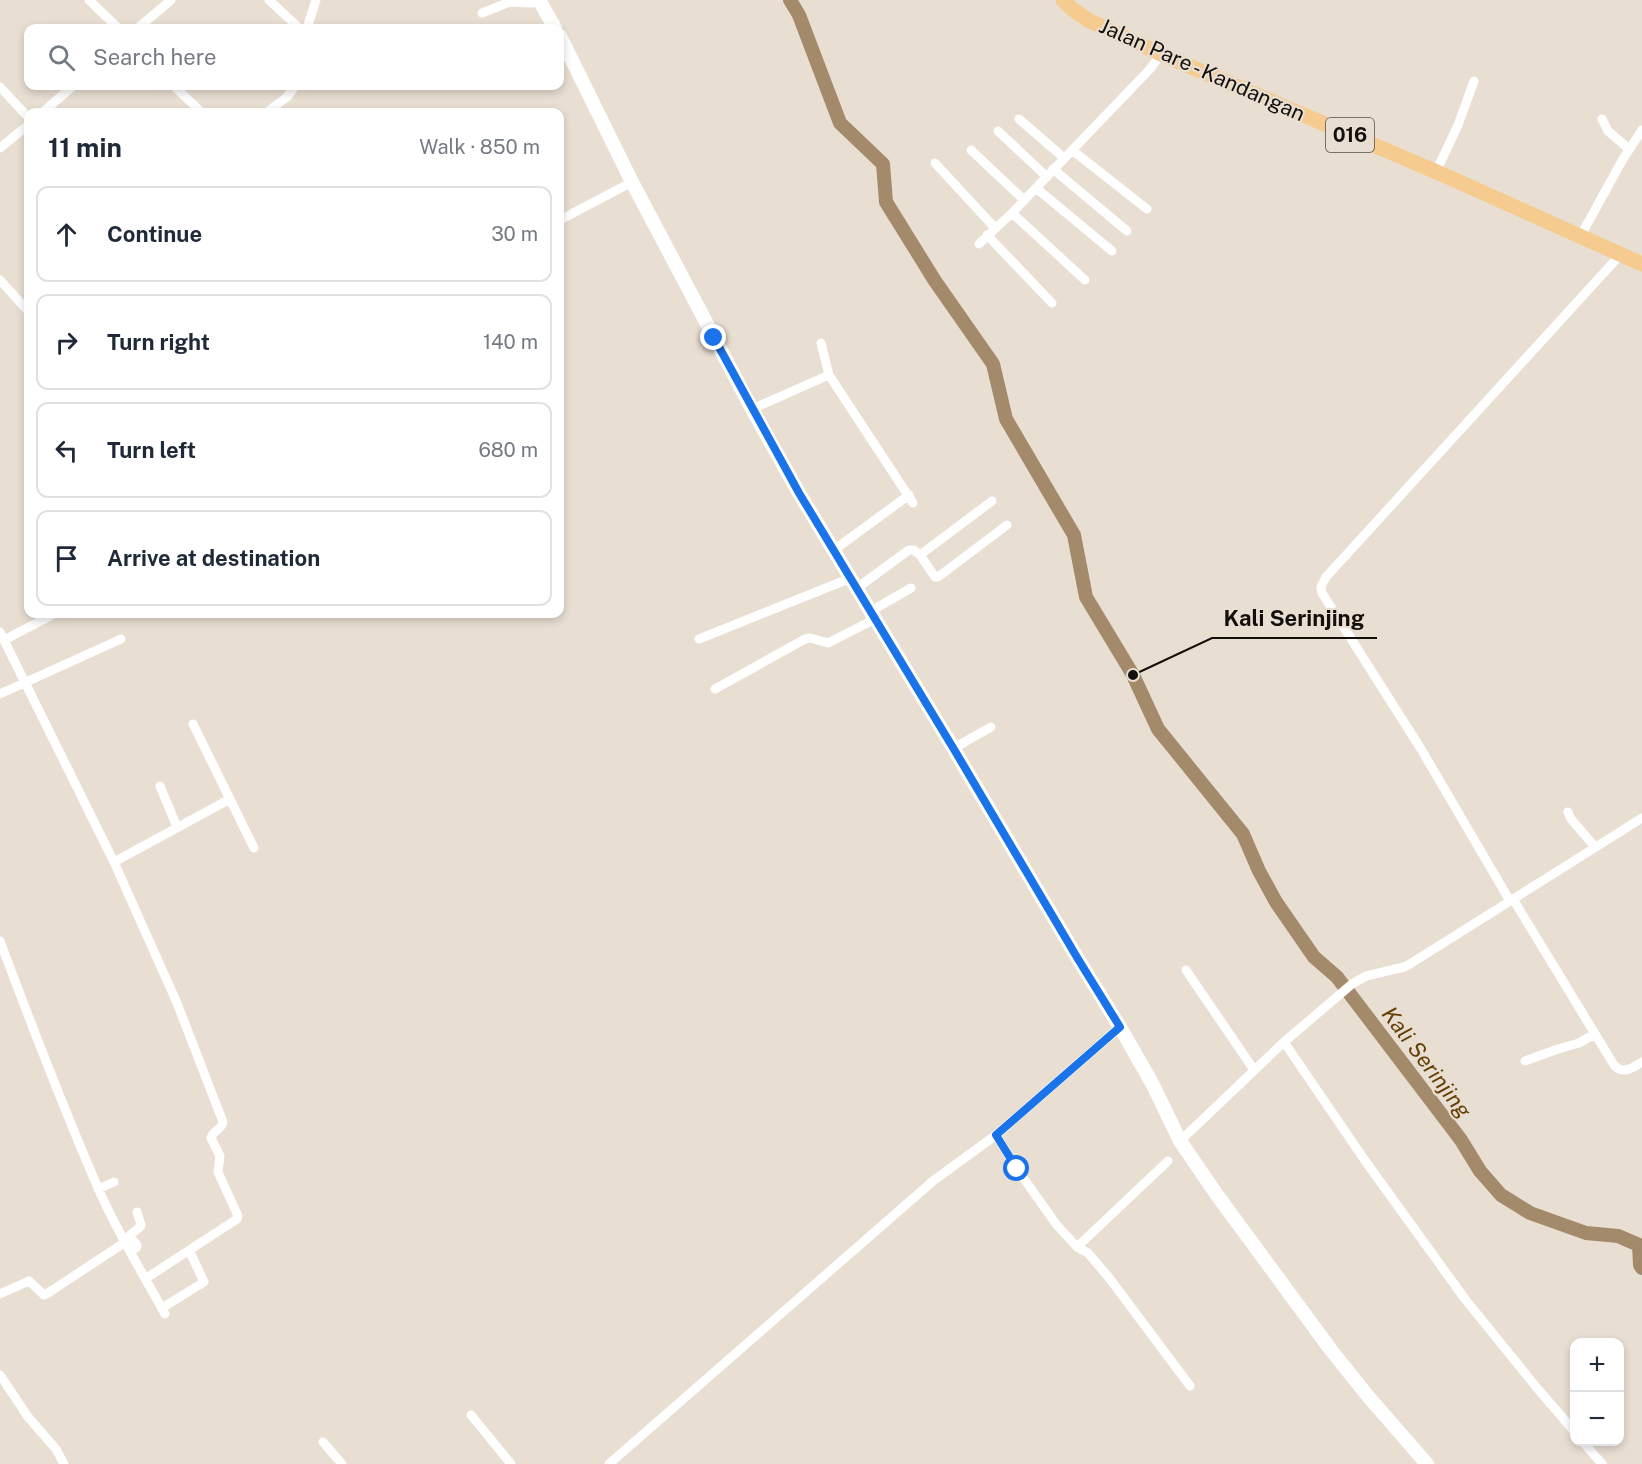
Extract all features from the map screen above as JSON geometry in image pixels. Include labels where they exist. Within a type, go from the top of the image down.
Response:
[{"type":"main road","name":"Jalan Pare - Kandangan","points":[[1071,3],[1088,20],[1161,54],[1436,172],[1642,264]]},
{"type":"street","points":[[89,0],[114,24]]},
{"type":"street","points":[[143,24],[171,0]]},
{"type":"street","points":[[268,0],[295,24]]},
{"type":"street","points":[[308,24],[316,0]]},
{"type":"street","points":[[482,13],[510,2],[539,1],[553,24]]},
{"type":"street","points":[[564,44],[632,182],[799,493],[1120,1027],[1180,1141],[1211,1188],[1331,1350],[1428,1464]]},
{"type":"street","points":[[979,244],[1064,159],[1150,69],[1161,54]]},
{"type":"street","points":[[1436,172],[1458,125],[1474,81]]},
{"type":"street","points":[[0,89],[24,113]]},
{"type":"street","points":[[48,108],[68,90]]},
{"type":"street","points":[[178,90],[197,108]]},
{"type":"street","points":[[272,108],[292,90]]},
{"type":"street","points":[[1019,119],[1064,159]]},
{"type":"street","points":[[1602,119],[1608,131],[1629,148]]},
{"type":"street","points":[[0,148],[24,128]]},
{"type":"street","points":[[1580,237],[1629,148],[1642,130]]},
{"type":"street","points":[[998,131],[1127,231]]},
{"type":"street","points":[[971,150],[1024,200]]},
{"type":"street","points":[[1072,150],[1147,209]]},
{"type":"street","points":[[935,163],[996,228]]},
{"type":"street","points":[[564,218],[632,182]]},
{"type":"street","points":[[1036,188],[1112,251]]},
{"type":"street","points":[[1012,213],[1085,280]]},
{"type":"street","points":[[987,235],[1053,303]]},
{"type":"street","points":[[1621,254],[1326,577],[1321,587],[1322,593],[1390,698],[1616,1068],[1626,1071],[1642,1062]]},
{"type":"street","points":[[0,280],[24,307]]},
{"type":"street","points":[[821,344],[829,375],[911,499],[834,550]]},
{"type":"street","points":[[752,409],[829,375]]},
{"type":"street","points":[[920,555],[992,501]]},
{"type":"street","points":[[699,639],[854,583],[909,550],[914,550],[920,555],[935,577],[938,577],[1007,525]]},
{"type":"street","points":[[716,689],[805,639],[810,638],[828,643],[911,588]]},
{"type":"street","points":[[45,618],[2,636],[114,862],[177,1003],[223,1122],[211,1138],[220,1156],[218,1172],[238,1216],[237,1219],[145,1279]]},
{"type":"street","points":[[0,694],[121,639]]},
{"type":"street","points":[[193,724],[254,848]]},
{"type":"street","points":[[954,748],[991,727]]},
{"type":"street","points":[[160,786],[177,827]]},
{"type":"street","points":[[114,862],[230,799]]},
{"type":"street","points":[[1568,812],[1594,847]]},
{"type":"street","points":[[1180,1141],[1284,1042],[1352,984],[1366,976],[1410,964],[1642,818]]},
{"type":"street","points":[[0,941],[29,1020],[98,1189],[124,1243],[163,1311],[204,1282],[189,1250]]},
{"type":"street","points":[[1186,970],[1254,1070]]},
{"type":"street","points":[[609,1464],[933,1181],[996,1135],[1120,1027]]},
{"type":"street","points":[[1525,1061],[1579,1043],[1595,1034]]},
{"type":"street","points":[[1284,1042],[1366,1162],[1465,1299],[1570,1425]]},
{"type":"street","points":[[996,1135],[1056,1224],[1077,1247],[1088,1253],[1110,1279],[1190,1386]]},
{"type":"street","points":[[1077,1247],[1168,1161]]},
{"type":"street","points":[[98,1189],[114,1182]]},
{"type":"street","points":[[130,1252],[137,1248],[130,1235],[141,1225],[136,1212]]},
{"type":"street","points":[[0,1294],[29,1281],[41,1293],[48,1293],[124,1243]]},
{"type":"street","points":[[0,1375],[28,1418],[56,1449],[64,1464]]},
{"type":"street","points":[[471,1415],[511,1464]]},
{"type":"street","points":[[323,1442],[342,1464]]},
{"type":"street","points":[[1586,1446],[1602,1464]]},
{"type":"waterway","name":"Kali Serinjing","points":[[790,0],[799,15],[840,123],[883,164],[886,202],[935,281],[993,364],[1006,419],[1074,535],[1086,597],[1133,675],[1158,729],[1243,834],[1276,902],[1314,957],[1337,977],[1461,1140],[1480,1171],[1501,1195],[1530,1213],[1586,1233],[1618,1236],[1639,1245],[1642,1268]]},
{"type":"place","name":"Kali Serinjing","points":[[1133,675]]},
{"type":"route","points":[[714,338],[799,493],[1120,1027],[996,1135],[1017,1169]]}]
